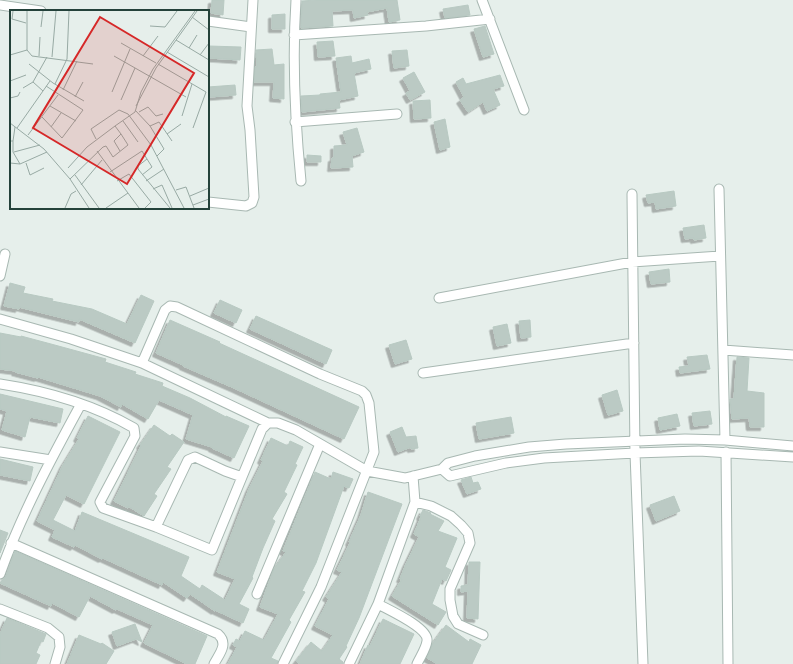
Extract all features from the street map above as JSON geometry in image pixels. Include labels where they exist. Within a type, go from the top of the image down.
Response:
[{"type":"street","points":[[209,202],[246,206],[252,203],[254,197],[247,106],[253,0]]},
{"type":"street","points":[[296,0],[294,35],[296,122],[301,181]]},
{"type":"street","points":[[482,0],[524,110]]},
{"type":"street","points":[[0,4],[35,10]]},
{"type":"street","points":[[294,35],[426,26],[490,19]]},
{"type":"street","points":[[209,21],[252,27]]},
{"type":"street","points":[[296,122],[398,114]]},
{"type":"street","points":[[719,189],[725,440]]},
{"type":"street","points":[[632,194],[635,453],[643,664]]},
{"type":"street","points":[[0,276],[5,254]]},
{"type":"street","points":[[440,298],[632,262],[720,256]]},
{"type":"street","points":[[142,363],[165,310],[170,306],[177,307],[320,374],[362,391],[366,395],[369,403],[374,452],[321,587],[283,664]]},
{"type":"street","points":[[0,319],[71,339],[142,363],[268,424],[278,424],[296,430],[366,471],[405,478],[442,469],[448,463],[475,456],[544,446],[685,439],[725,440],[793,446]]},
{"type":"street","points":[[423,373],[634,343]]},
{"type":"street","points":[[722,350],[793,355]]},
{"type":"street","points":[[0,384],[24,388],[81,404],[134,428],[135,436],[100,502],[100,505],[102,508],[156,527],[212,550],[262,428],[268,424]]},
{"type":"street","points":[[0,574],[11,543],[51,460],[81,404]]},
{"type":"street","points":[[257,594],[320,444]]},
{"type":"street","points":[[773,455],[774,444]]},
{"type":"street","points":[[544,446],[544,458]]},
{"type":"street","points":[[442,469],[450,476],[506,462],[544,458],[635,453],[699,451],[793,457]]},
{"type":"street","points":[[0,452],[51,460]]},
{"type":"street","points":[[726,452],[728,664]]},
{"type":"street","points":[[156,527],[188,460],[195,457],[242,477]]},
{"type":"street","points":[[349,664],[378,604],[414,502],[413,476]]},
{"type":"street","points":[[414,502],[431,506],[451,516],[468,533],[470,543],[450,589],[450,600],[453,616],[458,624],[483,635]]},
{"type":"street","points":[[11,543],[218,634],[222,638],[223,646],[214,664]]},
{"type":"street","points":[[378,604],[419,628],[426,634],[427,640],[417,664]]},
{"type":"street","points":[[0,609],[48,628],[59,637],[60,647],[54,664]]},
{"type":"building","points":[[212,0],[224,0],[223,15],[211,13]]},
{"type":"building","points":[[397,0],[400,20],[389,22],[387,8],[367,12],[368,15],[354,18],[353,10],[332,11],[333,26],[301,28],[302,1]]},
{"type":"building","points":[[468,5],[470,15],[445,18],[443,9]]},
{"type":"building","points":[[285,14],[285,29],[272,29],[272,15]]},
{"type":"building","points":[[485,26],[494,54],[483,57],[474,29]]},
{"type":"building","points":[[333,41],[335,56],[318,57],[317,42]]},
{"type":"building","points":[[209,46],[241,47],[240,60],[209,58]]},
{"type":"building","points":[[272,49],[274,65],[284,64],[284,99],[273,98],[274,82],[254,82],[255,67],[257,67],[256,50]]},
{"type":"building","points":[[407,50],[409,66],[394,68],[392,51]]},
{"type":"building","points":[[351,56],[352,63],[369,59],[371,69],[354,73],[358,96],[339,100],[340,108],[302,112],[301,96],[341,92],[336,58]]},
{"type":"building","points":[[414,72],[425,92],[410,100],[406,93],[410,91],[403,78]]},
{"type":"building","points":[[500,75],[504,86],[493,89],[500,105],[487,111],[483,102],[468,112],[460,100],[464,97],[456,82],[463,78],[466,84]]},
{"type":"building","points":[[235,85],[236,95],[209,97],[209,87]]},
{"type":"building","points":[[430,100],[431,118],[414,119],[413,101]]},
{"type":"building","points":[[445,119],[450,147],[440,150],[434,122]]},
{"type":"building","points":[[357,128],[364,152],[352,156],[353,167],[331,168],[332,158],[334,158],[334,146],[347,145],[343,132]]},
{"type":"building","points":[[307,155],[321,156],[321,162],[307,162]]},
{"type":"building","points":[[674,191],[676,206],[656,209],[655,202],[648,203],[646,195]]},
{"type":"building","points":[[704,225],[706,238],[694,240],[694,238],[685,239],[683,228]]},
{"type":"building","points":[[669,269],[670,282],[651,284],[649,272]]},
{"type":"building","points":[[10,283],[25,287],[23,293],[53,299],[52,301],[92,309],[127,324],[141,295],[154,301],[135,343],[79,319],[79,322],[19,307],[19,309],[4,306]]},
{"type":"building","points":[[220,300],[242,310],[236,323],[214,313]]},
{"type":"building","points":[[256,316],[332,350],[326,364],[250,329]]},
{"type":"building","points":[[170,320],[359,407],[344,439],[156,353]]},
{"type":"building","points":[[530,320],[531,337],[521,338],[519,321]]},
{"type":"building","points":[[507,324],[511,343],[497,346],[493,327]]},
{"type":"building","points":[[0,333],[21,336],[106,359],[105,362],[163,383],[162,386],[190,398],[226,417],[249,426],[234,458],[212,447],[186,439],[193,415],[159,400],[148,419],[122,404],[121,407],[100,396],[38,377],[15,372],[16,371],[0,369]]},
{"type":"building","points":[[406,340],[412,359],[395,364],[389,345]]},
{"type":"building","points":[[707,355],[710,369],[680,373],[679,367],[689,366],[687,357]]},
{"type":"building","points":[[737,357],[749,358],[747,391],[764,393],[764,427],[750,427],[749,418],[732,419],[730,399],[734,399]]},
{"type":"building","points":[[617,390],[623,411],[608,415],[602,395]]},
{"type":"building","points":[[0,394],[63,409],[60,423],[30,417],[25,437],[2,430],[7,411],[0,409]]},
{"type":"building","points":[[710,411],[712,424],[694,426],[692,413]]},
{"type":"building","points":[[677,414],[680,426],[660,430],[658,418]]},
{"type":"building","points":[[88,416],[120,432],[84,504],[66,495],[53,520],[75,531],[82,512],[189,557],[181,576],[200,589],[202,585],[225,600],[235,579],[217,572],[249,489],[263,461],[261,460],[271,438],[288,446],[290,441],[303,447],[295,464],[297,465],[284,492],[287,494],[272,519],[275,521],[263,548],[252,577],[253,578],[239,604],[249,609],[243,623],[215,611],[190,594],[187,598],[163,582],[162,585],[103,558],[102,559],[75,545],[74,547],[52,537],[55,530],[37,521],[63,465],[79,439],[77,438]]},
{"type":"building","points":[[511,417],[514,433],[479,439],[476,423]]},
{"type":"building","points":[[154,425],[170,436],[172,434],[184,442],[167,467],[171,469],[154,494],[157,496],[144,516],[128,506],[128,508],[114,501],[141,446],[140,445]]},
{"type":"building","points":[[402,427],[406,437],[416,436],[418,448],[411,449],[411,447],[398,452],[390,432]]},
{"type":"building","points":[[0,459],[33,467],[30,481],[0,475]]},
{"type":"building","points":[[315,472],[331,479],[333,472],[353,479],[349,488],[344,486],[316,563],[302,591],[305,592],[289,620],[291,622],[271,658],[278,661],[277,664],[228,664],[237,647],[233,645],[236,639],[240,641],[245,631],[264,640],[278,614],[260,607],[274,569],[286,552],[283,551]]},
{"type":"building","points":[[471,477],[473,483],[478,482],[481,489],[467,494],[461,480]]},
{"type":"building","points":[[368,492],[402,504],[359,618],[346,646],[347,647],[339,659],[343,662],[343,664],[300,664],[296,661],[311,642],[322,651],[333,635],[315,626],[329,599],[326,597],[342,572],[337,570],[350,543],[349,542],[361,515]]},
{"type":"building","points":[[674,496],[680,511],[656,521],[650,505]]},
{"type":"building","points":[[423,510],[444,521],[438,531],[457,538],[445,567],[451,570],[446,581],[442,579],[432,604],[446,612],[438,625],[392,596],[402,579],[400,579],[419,537],[414,534]]},
{"type":"building","points":[[0,530],[8,533],[0,553]]},
{"type":"building","points":[[15,551],[207,636],[195,664],[187,664],[144,643],[153,625],[117,609],[116,610],[90,596],[79,617],[52,603],[51,606],[0,583],[6,576]]},
{"type":"building","points":[[469,562],[480,562],[478,619],[467,618],[468,591],[461,592],[461,586],[468,585]]},
{"type":"building","points":[[7,618],[46,634],[36,653],[40,655],[36,664],[0,664],[0,634]]},
{"type":"building","points":[[383,619],[414,634],[400,664],[360,664],[368,645],[370,646]]},
{"type":"building","points":[[135,624],[142,642],[136,639],[117,646],[112,632]]},
{"type":"building","points":[[446,625],[469,642],[470,639],[481,645],[472,664],[438,664],[427,658],[433,643]]},
{"type":"building","points":[[79,635],[101,644],[102,643],[114,651],[106,664],[67,664]]}]
